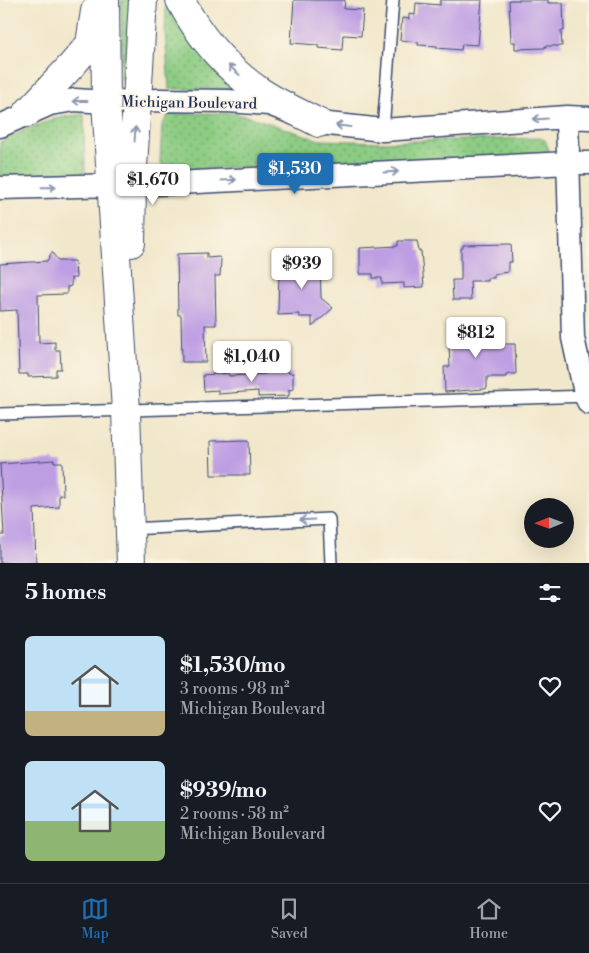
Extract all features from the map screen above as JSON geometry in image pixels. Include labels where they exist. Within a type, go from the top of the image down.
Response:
[{"type":"main road","points":[[27,113],[72,66],[90,44],[97,0]]},
{"type":"main road","points":[[105,0],[106,102],[122,184],[131,563]]},
{"type":"main road","points":[[122,184],[137,100],[143,0]]},
{"type":"main road","points":[[180,0],[202,34],[229,66],[262,93],[319,123]]},
{"type":"street","name":"Michigan Boulevard","points":[[0,126],[50,104],[75,100],[106,102],[137,100],[228,101],[269,104],[319,123],[383,130],[578,118]]},
{"type":"street","points":[[578,118],[573,338],[588,399]]},
{"type":"street","points":[[0,188],[578,163]]},
{"type":"lane","points":[[383,130],[394,0]]},
{"type":"lane","points":[[0,414],[588,399]]},
{"type":"lane","points":[[130,529],[329,519],[331,563]]},
{"type":"green space","points":[[121,0],[129,0],[126,79],[122,79]]},
{"type":"green space","points":[[173,4],[239,89],[169,89],[165,31],[166,6]]},
{"type":"green space","points":[[231,113],[251,117],[319,140],[381,142],[540,138],[545,140],[549,150],[546,155],[167,170],[160,162],[162,125],[169,114]]},
{"type":"green space","points":[[84,114],[85,173],[0,176],[0,142],[29,128],[57,118]]},
{"type":"building","points":[[294,0],[345,0],[344,9],[363,10],[361,36],[343,35],[342,50],[318,48],[318,45],[291,43]]},
{"type":"building","points":[[440,0],[482,0],[478,45],[462,44],[461,50],[418,45],[418,42],[400,40],[402,18],[409,19],[409,14],[415,15],[416,3],[440,5]]},
{"type":"building","points":[[509,0],[548,0],[548,3],[563,3],[564,31],[561,31],[562,46],[515,49],[515,42],[511,42]]},
{"type":"building","points":[[398,241],[417,241],[419,251],[421,251],[424,287],[404,288],[404,283],[382,284],[382,278],[373,278],[373,274],[360,274],[360,248],[398,246]]},
{"type":"building","points":[[511,244],[512,262],[508,262],[508,272],[494,274],[494,278],[487,278],[487,281],[470,281],[471,300],[453,300],[452,280],[461,280],[461,248],[463,248],[463,245]]},
{"type":"building","points":[[52,252],[58,261],[75,261],[76,278],[71,278],[71,286],[67,287],[67,294],[38,295],[39,343],[55,342],[55,350],[60,350],[61,369],[56,369],[56,376],[28,377],[28,374],[19,374],[17,310],[0,311],[0,264],[47,261]]},
{"type":"building","points":[[207,253],[207,258],[219,257],[221,259],[220,276],[215,276],[216,325],[205,325],[206,362],[182,362],[181,315],[178,315],[177,254]]},
{"type":"building","points":[[296,258],[320,258],[321,298],[333,308],[312,327],[312,317],[299,317],[299,314],[278,315],[279,267],[296,266]]},
{"type":"building","points":[[468,321],[468,335],[498,334],[498,344],[515,344],[516,374],[506,375],[506,377],[487,377],[487,388],[484,389],[445,392],[444,367],[450,367],[448,322]]},
{"type":"building","points":[[288,369],[288,373],[293,373],[293,389],[289,390],[289,396],[258,397],[258,391],[218,394],[218,390],[204,391],[203,375],[228,373],[229,376],[265,374],[265,370]]},
{"type":"building","points":[[249,440],[250,475],[211,475],[210,441]]},
{"type":"building","points":[[54,460],[54,462],[62,462],[63,495],[59,495],[59,507],[34,509],[36,563],[0,563],[0,535],[4,535],[0,464]]}]
